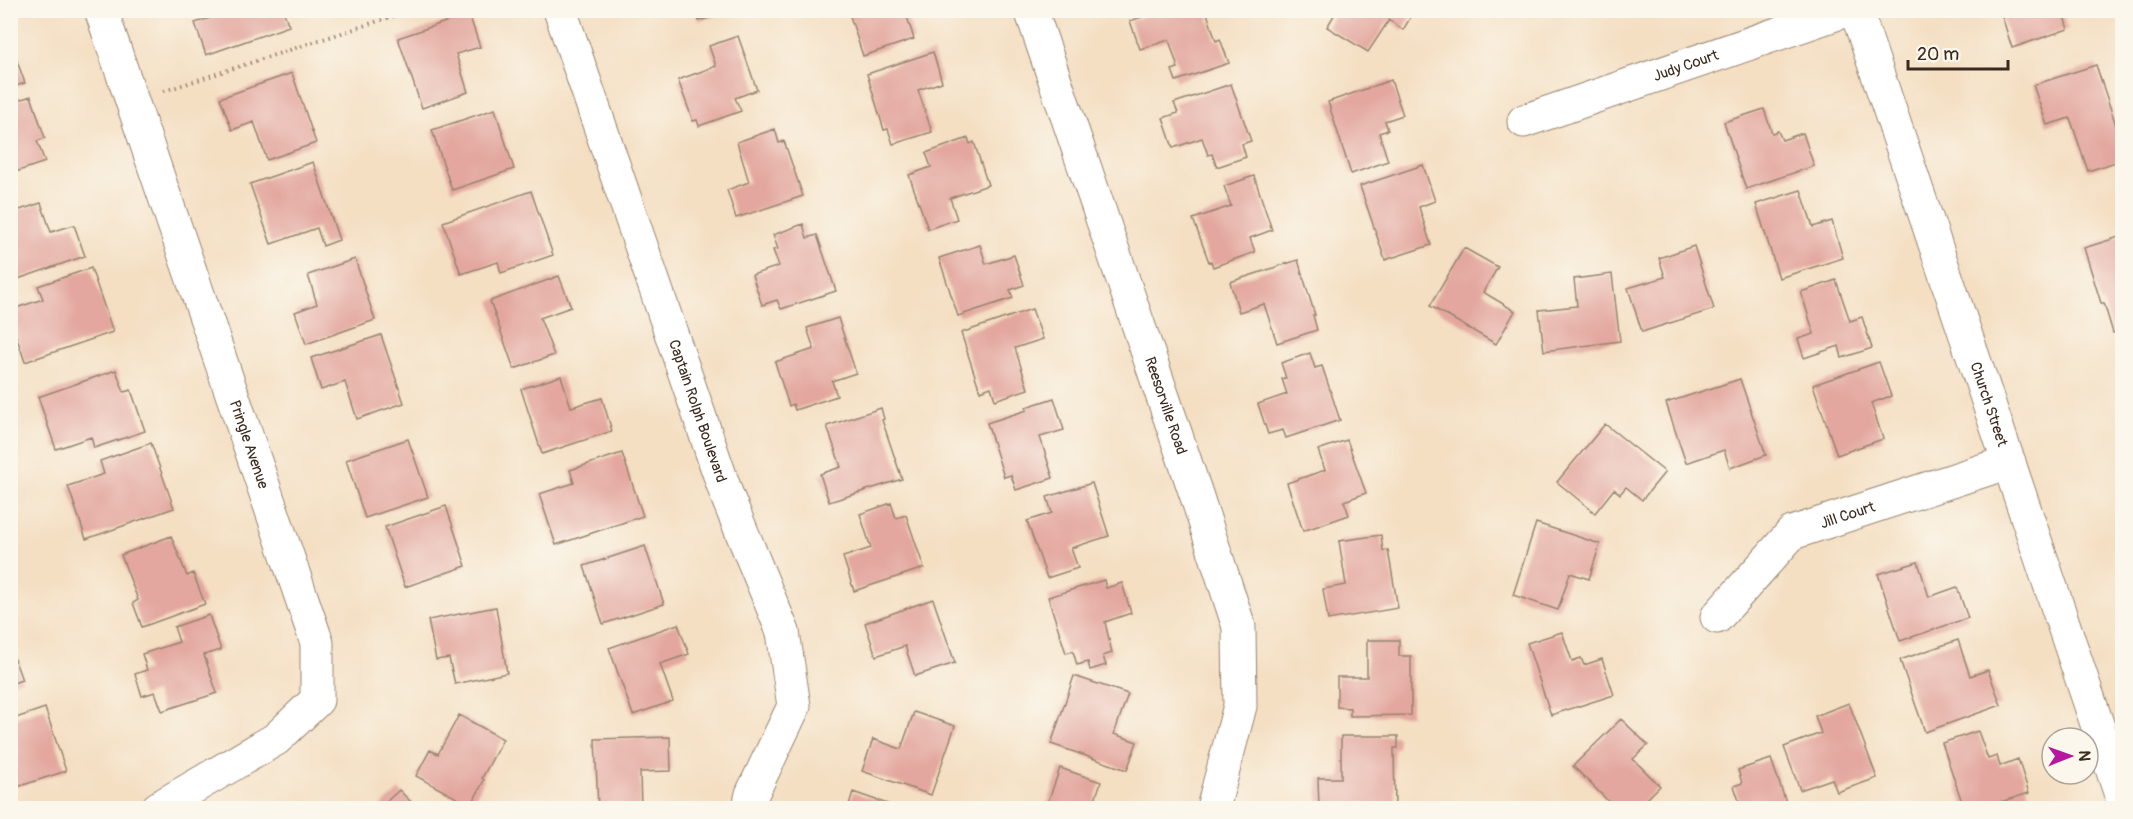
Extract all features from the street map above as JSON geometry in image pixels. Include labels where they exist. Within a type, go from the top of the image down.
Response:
[{"type":"street","name":"Pringle Avenue","points":[[101,10],[317,644],[316,700],[276,739],[158,808]]},
{"type":"street","name":"Captain Rolph Boulevard","points":[[560,10],[727,496],[783,632],[794,706],[752,794],[749,808]]},
{"type":"street","name":"Reesorville Road","points":[[1031,10],[1239,627],[1240,706],[1213,808]]},
{"type":"street","name":"Judy Court","points":[[1524,122],[1847,10]]},
{"type":"street","name":"Church Street","points":[[1856,10],[2122,798]]},
{"type":"street","name":"Jill Court","points":[[1717,617],[1792,533],[2009,462]]},
{"type":"path","points":[[132,102],[412,10]]},
{"type":"building","points":[[218,10],[283,10],[289,26],[206,55],[195,23],[219,15]]},
{"type":"building","points":[[696,10],[731,10],[731,11],[699,21]]},
{"type":"building","points":[[848,10],[905,10],[914,39],[863,56]]},
{"type":"building","points":[[1162,10],[1206,10],[1216,41],[1220,39],[1229,63],[1176,81],[1172,70],[1178,68],[1169,40],[1140,49],[1130,21]]},
{"type":"building","points":[[1337,10],[1415,10],[1403,30],[1389,20],[1368,52],[1327,27]]},
{"type":"building","points":[[2000,10],[2062,10],[2068,29],[2012,48]]},
{"type":"building","points":[[469,14],[480,47],[456,54],[468,92],[422,108],[398,38]]},
{"type":"building","points":[[738,36],[757,90],[735,98],[741,111],[699,126],[697,120],[693,121],[678,80],[716,66],[709,46]]},
{"type":"building","points":[[10,42],[25,83],[10,88]]},
{"type":"building","points":[[933,52],[942,82],[918,90],[932,132],[893,144],[888,129],[884,130],[867,74]]},
{"type":"building","points":[[2096,65],[2122,143],[2122,160],[2088,171],[2070,118],[2047,125],[2033,85]]},
{"type":"building","points":[[292,73],[316,143],[267,160],[254,122],[232,130],[220,98]]},
{"type":"building","points":[[1391,80],[1403,115],[1385,121],[1388,130],[1379,133],[1388,161],[1351,174],[1328,102]]},
{"type":"building","points":[[1231,84],[1251,141],[1242,144],[1246,157],[1217,167],[1212,154],[1208,155],[1202,138],[1173,148],[1163,118],[1178,113],[1174,103]]},
{"type":"building","points":[[31,96],[45,138],[37,141],[45,162],[10,174],[10,103]]},
{"type":"building","points":[[495,109],[514,169],[452,190],[432,130]]},
{"type":"building","points":[[1764,109],[1772,133],[1778,131],[1782,140],[1803,133],[1814,166],[1746,189],[1724,122]]},
{"type":"building","points":[[775,129],[779,143],[784,141],[803,196],[736,218],[727,190],[749,182],[737,142]]},
{"type":"building","points":[[968,138],[970,144],[974,142],[988,185],[950,198],[957,219],[928,229],[909,175],[931,167],[926,153]]},
{"type":"building","points":[[313,162],[339,240],[323,246],[317,228],[271,244],[250,184]]},
{"type":"building","points":[[1423,165],[1435,201],[1419,207],[1431,245],[1385,260],[1360,186]]},
{"type":"building","points":[[1254,176],[1272,230],[1250,238],[1255,252],[1213,267],[1193,219],[1231,206],[1224,186]]},
{"type":"building","points":[[1801,190],[1813,227],[1832,221],[1843,258],[1779,278],[1756,204]]},
{"type":"building","points":[[531,191],[553,255],[501,273],[498,262],[461,274],[443,222]]},
{"type":"building","points":[[41,203],[51,232],[74,225],[85,256],[15,280],[10,266],[10,213]]},
{"type":"building","points":[[803,224],[807,238],[817,235],[836,291],[781,309],[777,300],[762,305],[752,275],[779,266],[773,250],[778,249],[773,235]]},
{"type":"building","points":[[2122,236],[2122,330],[2113,333],[2084,248]]},
{"type":"building","points":[[980,245],[986,264],[1014,255],[1024,285],[1010,290],[1013,298],[958,316],[939,258]]},
{"type":"building","points":[[1694,246],[1714,309],[1642,332],[1628,288],[1665,277],[1659,258]]},
{"type":"building","points":[[1464,248],[1498,267],[1483,292],[1515,311],[1496,344],[1430,306]]},
{"type":"building","points":[[355,259],[375,320],[306,344],[295,312],[317,304],[308,275]]},
{"type":"building","points":[[1298,260],[1315,315],[1313,315],[1317,330],[1277,343],[1264,304],[1239,312],[1230,282]]},
{"type":"building","points":[[91,268],[113,332],[25,362],[10,318],[10,310],[43,299],[38,286]]},
{"type":"building","points":[[1612,274],[1620,341],[1544,351],[1539,310],[1577,306],[1574,279]]},
{"type":"building","points":[[559,276],[571,307],[540,318],[554,355],[514,369],[490,301]]},
{"type":"building","points":[[1836,280],[1850,321],[1862,317],[1872,348],[1842,358],[1839,346],[1804,358],[1798,339],[1814,334],[1801,292]]},
{"type":"building","points":[[1032,309],[1043,339],[1015,348],[1028,389],[995,400],[991,387],[980,391],[961,333]]},
{"type":"building","points":[[838,318],[856,373],[832,381],[837,396],[795,410],[793,404],[789,406],[775,362],[814,349],[807,328]]},
{"type":"building","points":[[381,335],[404,403],[357,419],[345,382],[321,390],[311,358]]},
{"type":"building","points":[[1310,353],[1315,368],[1322,366],[1340,420],[1286,438],[1283,430],[1268,434],[1258,404],[1287,394],[1282,379],[1286,378],[1281,363]]},
{"type":"building","points":[[1879,362],[1891,396],[1871,403],[1883,439],[1837,455],[1813,385]]},
{"type":"building","points":[[116,370],[124,392],[131,390],[145,431],[94,448],[91,437],[56,449],[38,397]]},
{"type":"building","points":[[561,376],[571,407],[602,398],[612,431],[542,454],[521,389]]},
{"type":"building","points":[[1740,379],[1766,455],[1730,468],[1724,450],[1686,463],[1666,403]]},
{"type":"building","points":[[1054,398],[1064,430],[1040,437],[1053,478],[1016,490],[1011,475],[1004,477],[987,423],[1027,410],[1026,407]]},
{"type":"building","points":[[881,408],[884,419],[882,420],[902,479],[829,502],[820,474],[841,467],[827,426]]},
{"type":"building","points":[[1605,424],[1665,472],[1642,500],[1626,487],[1620,494],[1614,489],[1595,513],[1557,482]]},
{"type":"building","points":[[408,439],[428,497],[365,518],[346,460]]},
{"type":"building","points":[[1347,440],[1366,493],[1344,501],[1349,515],[1303,531],[1287,483],[1325,470],[1318,450]]},
{"type":"building","points":[[151,443],[174,508],[86,539],[68,486],[104,474],[100,461]]},
{"type":"building","points":[[622,453],[643,516],[556,545],[539,494],[574,483],[570,470]]},
{"type":"building","points":[[1092,483],[1109,536],[1071,548],[1078,568],[1047,578],[1027,521],[1052,513],[1047,497]]},
{"type":"building","points":[[891,503],[896,518],[906,515],[924,568],[854,591],[843,557],[871,548],[860,514]]},
{"type":"building","points":[[446,506],[466,566],[405,587],[385,527]]},
{"type":"building","points":[[1536,523],[1600,544],[1589,579],[1570,573],[1558,610],[1513,595]]},
{"type":"building","points":[[1381,535],[1383,551],[1388,550],[1398,608],[1328,620],[1323,589],[1346,585],[1339,541]]},
{"type":"building","points":[[171,536],[187,576],[193,573],[205,604],[142,627],[133,603],[138,600],[121,555]]},
{"type":"building","points":[[645,546],[664,604],[603,624],[584,566]]},
{"type":"building","points":[[1918,562],[1929,597],[1957,587],[1968,618],[1900,641],[1878,574]]},
{"type":"building","points":[[1104,580],[1106,588],[1122,583],[1131,613],[1105,622],[1112,653],[1103,656],[1106,665],[1090,670],[1088,662],[1077,665],[1073,651],[1066,653],[1048,597]]},
{"type":"building","points":[[933,599],[955,663],[915,676],[905,646],[876,656],[865,623]]},
{"type":"building","points":[[496,607],[507,673],[455,684],[449,658],[436,660],[428,620]]},
{"type":"building","points":[[209,615],[221,650],[204,655],[217,693],[162,711],[155,692],[142,696],[135,674],[147,670],[142,654],[179,642],[174,627]]},
{"type":"building","points":[[678,624],[689,654],[660,664],[673,701],[633,715],[609,648]]},
{"type":"building","points":[[1562,632],[1572,661],[1581,658],[1584,665],[1602,659],[1614,695],[1551,715],[1527,643]]},
{"type":"building","points":[[1367,640],[1399,640],[1399,656],[1411,656],[1411,715],[1350,716],[1350,708],[1337,707],[1337,677],[1367,677]]},
{"type":"building","points":[[1958,640],[1970,676],[1988,670],[2001,705],[1925,732],[1900,660]]},
{"type":"building","points":[[10,647],[22,680],[10,684]]},
{"type":"building","points":[[1074,676],[1128,694],[1114,734],[1137,742],[1127,770],[1051,744]]},
{"type":"building","points":[[1849,703],[1877,778],[1837,792],[1832,779],[1800,790],[1784,747],[1821,733],[1815,716]]},
{"type":"building","points":[[45,708],[66,771],[17,787],[10,767],[10,720]]},
{"type":"building","points":[[914,712],[955,726],[931,795],[862,771],[873,739],[901,749]]},
{"type":"building","points":[[459,715],[503,739],[482,778],[484,780],[471,806],[416,776],[430,750],[438,754]]},
{"type":"building","points":[[1621,719],[1648,745],[1633,759],[1660,786],[1638,808],[1615,808],[1573,766]]},
{"type":"building","points":[[1978,731],[1988,759],[1997,756],[2000,766],[2018,759],[2029,793],[1982,808],[1964,808],[1942,743]]},
{"type":"building","points":[[1341,736],[1398,736],[1398,748],[1394,748],[1395,808],[1319,808],[1318,778],[1341,778]]},
{"type":"building","points":[[670,737],[671,771],[640,772],[641,808],[598,808],[595,739]]},
{"type":"building","points":[[1771,759],[1788,808],[1718,808],[1739,801],[1734,786],[1742,783],[1738,770]]},
{"type":"building","points":[[1060,768],[1101,782],[1092,808],[1046,808]]},
{"type":"building","points":[[399,790],[417,808],[379,808],[397,792]]},
{"type":"building","points":[[853,792],[899,808],[848,808]]}]
